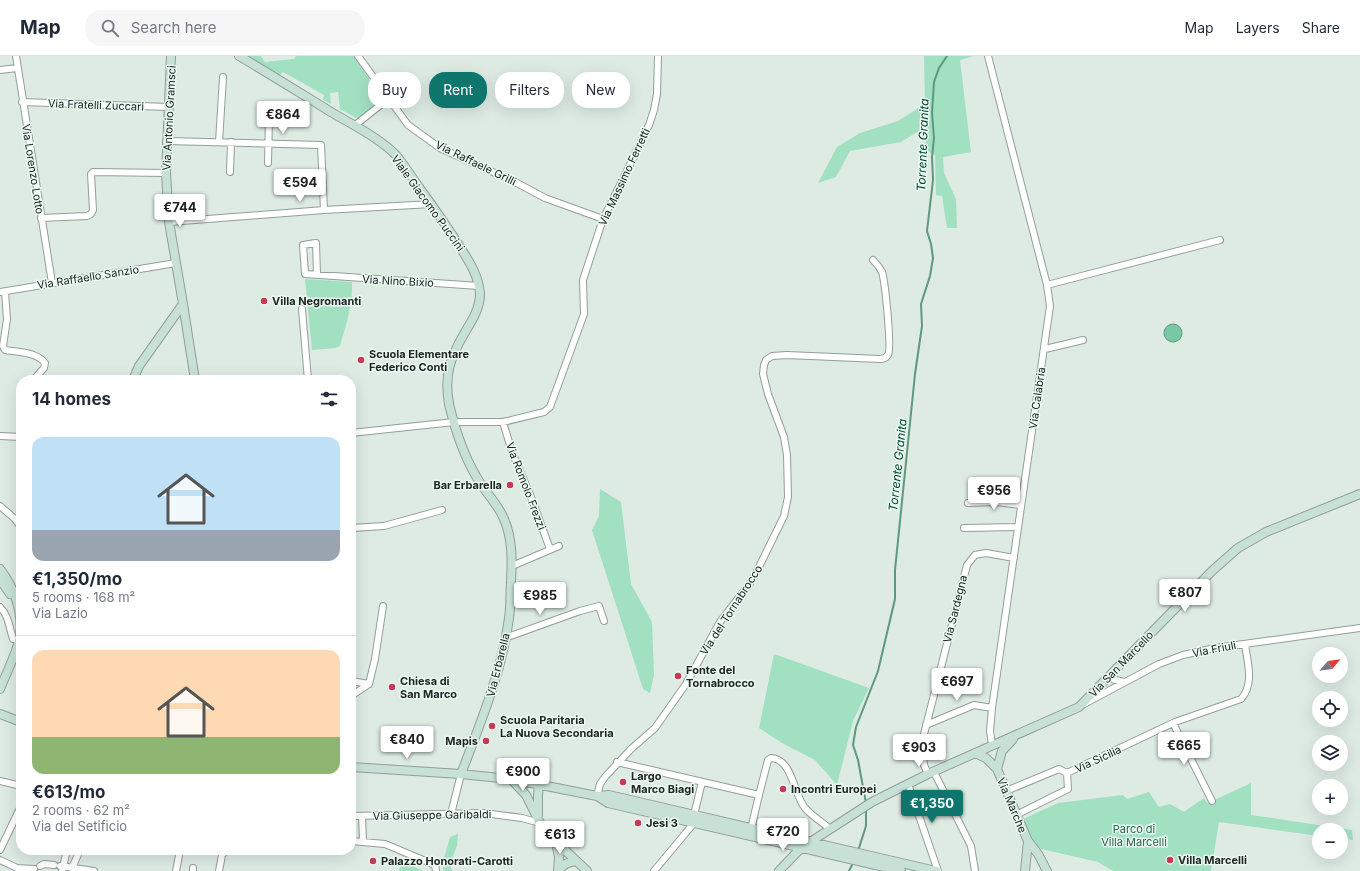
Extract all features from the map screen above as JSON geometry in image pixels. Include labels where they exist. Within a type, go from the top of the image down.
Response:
[{"type":"main road","name":"Via Antonio Gramsci","points":[[172,56],[166,141],[169,222],[194,375]]},
{"type":"main road","name":"Viale Giacomo Puccini","points":[[239,56],[384,145],[396,156],[432,204],[475,272],[480,296],[478,308],[454,351],[448,369],[449,402],[454,422]]},
{"type":"main road","points":[[136,375],[140,366],[183,304]]},
{"type":"main road","name":"Via Erbarella","points":[[454,422],[466,457],[475,475],[504,517],[509,532],[512,549],[509,617],[505,638],[487,707],[461,774]]},
{"type":"main road","name":"Via San Marcello","points":[[779,871],[801,848],[872,802],[992,745],[1080,707],[1196,588],[1238,548],[1266,532],[1360,494]]},
{"type":"main road","points":[[0,569],[9,581],[16,600]]},
{"type":"main road","points":[[0,579],[16,605]]},
{"type":"main road","points":[[0,688],[16,645]]},
{"type":"main road","points":[[0,714],[16,720]]},
{"type":"main road","points":[[997,769],[999,758],[1006,745],[1016,735]]},
{"type":"main road","points":[[992,745],[999,758]]},
{"type":"main road","points":[[976,753],[986,758],[997,769]]},
{"type":"main road","points":[[356,767],[461,774],[511,779],[597,796],[608,802],[694,819],[751,828],[811,842],[842,853],[880,862],[937,871]]},
{"type":"main road","name":"Via Marche","points":[[997,769],[1028,841],[1038,854],[1047,871]]},
{"type":"main road","points":[[511,779],[524,792],[540,823],[556,842],[587,871]]},
{"type":"main road","points":[[539,784],[538,808],[540,823]]},
{"type":"main road","points":[[694,819],[801,848],[842,853]]},
{"type":"main road","name":"Via Marche","points":[[1025,871],[1028,841]]},
{"type":"main road","points":[[556,842],[559,857],[558,871]]},
{"type":"main road","points":[[558,871],[565,864],[576,861]]},
{"type":"main road","points":[[880,862],[901,871]]},
{"type":"street","name":"Via Lorenzo Lotto","points":[[16,56],[22,102],[52,283]]},
{"type":"street","name":"Via Raffaele Grilli","points":[[358,56],[369,72]]},
{"type":"street","name":"Via Massimo Ferretti","points":[[356,432],[454,422],[503,422],[544,412],[550,407],[584,314],[583,280],[603,219],[625,175],[654,110],[657,94],[658,56]]},
{"type":"street","name":"Via Calabria","points":[[988,56],[1047,286],[1050,306],[992,708],[990,731],[992,745]]},
{"type":"street","points":[[0,70],[17,68]]},
{"type":"street","points":[[219,142],[223,77]]},
{"type":"street","name":"Via Fratelli Zuccari","points":[[22,102],[169,107]]},
{"type":"street","points":[[354,126],[377,108]]},
{"type":"street","name":"Via Raffaele Grilli","points":[[395,108],[408,125],[440,148],[517,183],[545,198],[603,219]]},
{"type":"street","points":[[268,163],[269,116]]},
{"type":"street","points":[[166,141],[321,145],[324,210]]},
{"type":"street","points":[[230,172],[231,142]]},
{"type":"street","points":[[41,218],[87,216],[91,214],[91,174],[93,172],[166,173]]},
{"type":"street","points":[[169,222],[324,210],[432,204]]},
{"type":"street","points":[[1047,286],[1220,240]]},
{"type":"street","points":[[316,243],[317,275],[305,274],[303,245],[316,243]]},
{"type":"street","name":"Via del Tornabrocco","points":[[597,796],[601,781],[617,762],[655,728],[688,681],[720,622],[750,583],[784,516],[788,497],[787,455],[784,437],[768,394],[764,374],[764,365],[766,360],[772,356],[787,355],[871,359],[885,358],[888,355],[889,334],[883,274],[874,260]]},
{"type":"street","name":"Via Raffaello Sanzio","points":[[3,292],[176,263]]},
{"type":"street","name":"Via Nino Bixio","points":[[317,275],[479,286]]},
{"type":"street","points":[[3,292],[7,319],[3,346],[5,350],[32,355],[43,360],[45,363],[44,368],[38,375]]},
{"type":"street","points":[[302,309],[308,375]]},
{"type":"street","points":[[1045,349],[1083,340]]},
{"type":"street","name":"Via Romolo Frezzi","points":[[503,422],[512,452],[531,497],[550,549]]},
{"type":"street","points":[[0,436],[16,437]]},
{"type":"street","points":[[968,503],[996,502],[1021,505]]},
{"type":"street","points":[[0,506],[16,521]]},
{"type":"street","points":[[356,528],[384,526],[442,510]]},
{"type":"street","points":[[964,528],[1018,527]]},
{"type":"street","points":[[512,566],[559,546]]},
{"type":"street","name":"Via Sardegna","points":[[975,871],[971,846],[931,773],[924,764],[922,742],[967,565],[975,555],[986,553],[1014,558]]},
{"type":"street","points":[[356,693],[369,684],[375,659],[382,606]]},
{"type":"street","points":[[505,638],[580,611],[599,606],[604,621]]},
{"type":"street","points":[[0,607],[9,620],[16,636]]},
{"type":"street","name":"Via Friuli","points":[[1080,707],[1159,664],[1183,655],[1214,648],[1360,628]]},
{"type":"street","name":"Via Sicilia","points":[[1016,815],[1068,788],[1067,773],[1173,723],[1241,698],[1246,694],[1249,682],[1245,644]]},
{"type":"street","points":[[1107,678],[1124,682]]},
{"type":"street","points":[[356,682],[369,684]]},
{"type":"street","points":[[926,725],[974,705],[992,708]]},
{"type":"street","points":[[1173,723],[1212,800]]},
{"type":"street","points":[[751,828],[768,760],[771,758],[778,759],[789,771],[798,795],[805,808],[830,829]]},
{"type":"street","points":[[617,762],[759,795]]},
{"type":"street","points":[[1006,791],[1059,769],[1067,773]]},
{"type":"street","points":[[451,814],[461,774]]},
{"type":"street","points":[[0,781],[16,785]]},
{"type":"street","points":[[654,871],[694,819],[702,782]]},
{"type":"street","points":[[908,784],[937,871]]},
{"type":"street","points":[[528,820],[532,816],[534,810]]},
{"type":"street","name":"Via Giuseppe Garibaldi","points":[[356,816],[484,814],[540,823]]},
{"type":"street","points":[[0,850],[16,816]]},
{"type":"street","points":[[362,816],[363,841]]},
{"type":"street","points":[[356,841],[385,844],[435,865],[436,871]]},
{"type":"street","points":[[60,867],[65,855]]},
{"type":"street","points":[[74,868],[78,855]]},
{"type":"street","points":[[176,871],[179,855]]},
{"type":"street","points":[[219,868],[222,855]]},
{"type":"street","points":[[0,860],[17,868],[37,867],[44,864],[94,871]]},
{"type":"green space","points":[[248,56],[261,56],[265,62],[294,59],[296,56],[355,56],[368,77],[368,108],[372,108],[360,117],[356,118],[340,109],[338,92],[330,93],[331,104],[323,100],[324,95],[283,72],[280,75]]},
{"type":"green space","points":[[924,56],[974,56],[960,60],[971,152],[943,157],[944,173],[956,199],[957,228],[947,228],[942,196],[936,195],[935,155],[925,150],[927,126],[901,142],[850,151],[836,177],[818,183],[837,147],[860,133],[898,121],[925,104]]},
{"type":"green space","points":[[305,279],[352,282],[347,322],[340,346],[335,348],[312,350]]},
{"type":"green space","points":[[600,489],[621,502],[631,584],[652,622],[654,675],[650,693],[643,689],[592,530],[599,516]]},
{"type":"green space","points":[[774,654],[869,688],[853,721],[837,785],[815,760],[782,743],[759,728]]},
{"type":"green space","name":"Parco di Villa Marcelli","points":[[1251,783],[1251,815],[1312,824],[1312,835],[1219,822],[1211,871],[1113,871],[1098,862],[1037,848],[1023,819],[1058,803],[1123,795],[1127,799],[1149,792],[1159,807],[1170,804],[1184,812],[1204,798],[1208,803]]},
{"type":"green space","name":"Parco di Villa Marcelli","points":[[1348,829],[1352,830],[1353,840],[1348,839]]},
{"type":"green space","points":[[458,834],[457,846],[450,864],[452,871],[443,871],[443,862],[450,837]]},
{"type":"green space","points":[[402,861],[423,871],[399,871]]},
{"type":"shaded area","points":[[1169,324],[1177,324],[1182,329],[1180,340],[1177,342],[1169,342],[1164,337],[1164,329]]},
{"type":"waterway","name":"Torrente Granita","points":[[866,803],[858,760],[853,745],[856,727],[878,671],[895,599],[895,570],[915,374],[922,326],[921,304],[930,276],[933,258],[927,231],[933,180],[932,157],[934,138],[932,113],[934,82],[939,68],[947,56]]},
{"type":"waterway","name":"Torrente Granita","points":[[858,851],[866,826],[866,809]]},
{"type":"waterway","name":"Torrente Granita","points":[[849,871],[853,863]]},
{"type":"place","name":"Villa Negromanti","points":[[264,301]]},
{"type":"place","name":"Scuola Elementare Federico Conti","points":[[361,360]]},
{"type":"place","name":"Bar Erbarella","points":[[510,485]]},
{"type":"place","name":"Fonte del Tornabrocco","points":[[678,676]]},
{"type":"place","name":"Chiesa di San Marco","points":[[392,687]]},
{"type":"place","name":"Scuola Paritaria La Nuova Secondaria","points":[[492,726]]},
{"type":"place","name":"Mapis","points":[[486,741]]},
{"type":"place","name":"Largo Marco Biagi","points":[[623,782]]},
{"type":"place","name":"Incontri Europei","points":[[783,789]]},
{"type":"place","name":"Jesi 3","points":[[638,823]]},
{"type":"place","name":"Villa Marcelli","points":[[1170,860]]},
{"type":"place","name":"Palazzo Honorati-Carotti","points":[[373,861]]}]
